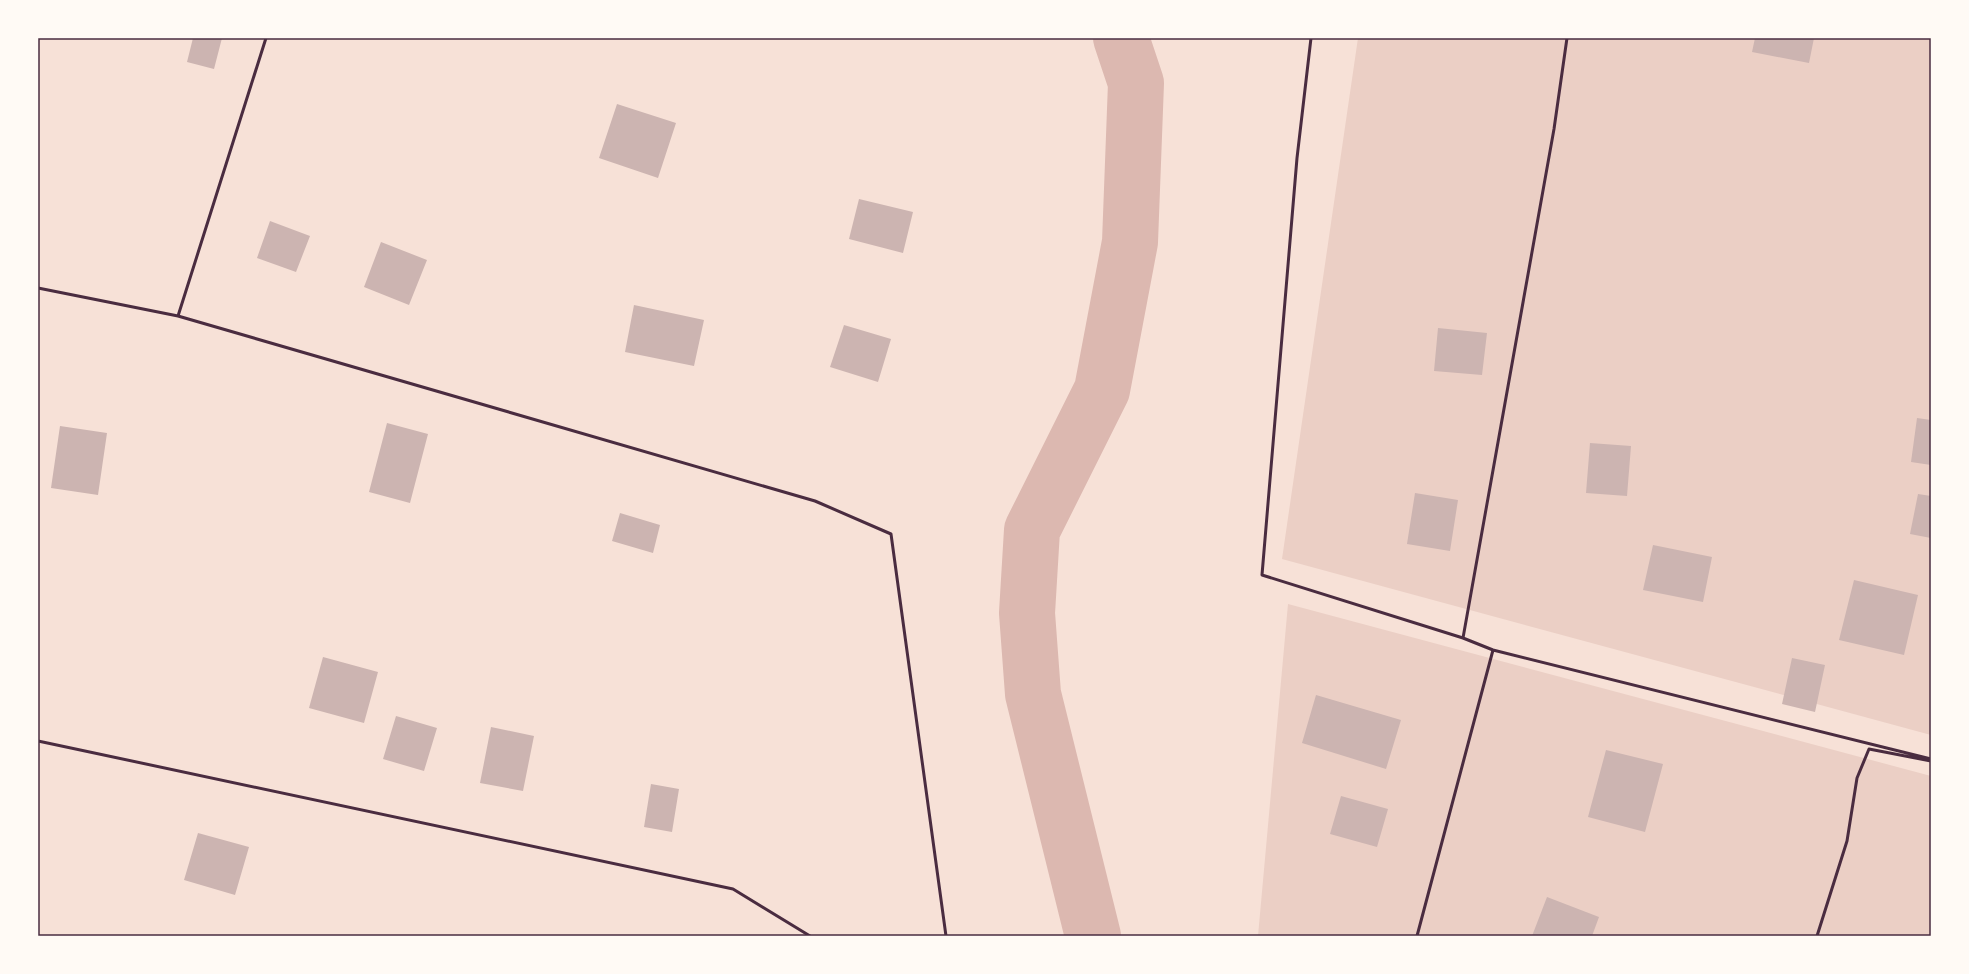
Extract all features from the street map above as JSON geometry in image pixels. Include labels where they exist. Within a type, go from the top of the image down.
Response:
[{"type":"lane","points":[[178,316],[266,38]]},
{"type":"lane","points":[[1311,38],[1297,158],[1262,575],[1463,638],[1493,650],[1931,760]]},
{"type":"lane","points":[[1463,638],[1554,129],[1568,38]]},
{"type":"lane","points":[[38,288],[178,316],[815,501],[891,534],[946,936]]},
{"type":"lane","points":[[1417,936],[1493,650]]},
{"type":"lane","points":[[38,741],[732,889],[810,936]]},
{"type":"lane","points":[[1817,936],[1847,841],[1858,778],[1869,749],[1931,760]]},
{"type":"shaded area","points":[[1358,38],[1931,38],[1931,735],[1282,559]]},
{"type":"shaded area","points":[[1288,604],[1931,776],[1931,936],[1258,936]]},
{"type":"building","points":[[193,38],[222,38],[214,69],[187,62]]},
{"type":"building","points":[[1755,38],[1814,38],[1809,63],[1752,52]]},
{"type":"building","points":[[617,104],[676,123],[658,178],[599,158]]},
{"type":"building","points":[[859,199],[913,212],[903,253],[849,239]]},
{"type":"building","points":[[270,221],[310,236],[296,272],[257,258]]},
{"type":"building","points":[[381,242],[427,260],[409,305],[364,287]]},
{"type":"building","points":[[634,305],[704,320],[694,366],[625,352]]},
{"type":"building","points":[[844,325],[891,339],[878,382],[830,367]]},
{"type":"building","points":[[1438,328],[1487,333],[1482,375],[1434,371]]},
{"type":"building","points":[[1917,418],[1931,420],[1931,465],[1911,462]]},
{"type":"building","points":[[387,423],[428,434],[410,503],[369,492]]},
{"type":"building","points":[[60,426],[107,433],[98,495],[51,488]]},
{"type":"building","points":[[1590,443],[1631,446],[1627,496],[1586,493]]},
{"type":"building","points":[[1415,493],[1458,500],[1450,551],[1407,544]]},
{"type":"building","points":[[1918,494],[1931,496],[1931,538],[1910,534]]},
{"type":"building","points":[[620,513],[660,525],[653,553],[612,541]]},
{"type":"building","points":[[1653,545],[1712,557],[1703,602],[1643,590]]},
{"type":"building","points":[[1854,580],[1918,595],[1904,655],[1839,640]]},
{"type":"building","points":[[323,657],[378,672],[364,723],[309,708]]},
{"type":"building","points":[[1792,658],[1825,665],[1815,712],[1782,704]]},
{"type":"building","points":[[1316,695],[1401,720],[1386,769],[1302,743]]},
{"type":"building","points":[[396,716],[437,728],[424,771],[383,759]]},
{"type":"building","points":[[491,727],[534,736],[523,791],[480,783]]},
{"type":"building","points":[[1606,750],[1663,764],[1645,832],[1588,817]]},
{"type":"building","points":[[651,784],[679,789],[672,832],[644,827]]},
{"type":"building","points":[[1341,796],[1388,809],[1377,847],[1330,834]]},
{"type":"building","points":[[198,833],[249,847],[235,895],[184,880]]},
{"type":"building","points":[[1547,897],[1599,917],[1592,936],[1532,936]]},
{"type":"waterway","points":[[1093,936],[1033,694],[1027,613],[1032,530],[1102,390],[1130,242],[1136,83],[1121,38]]}]
